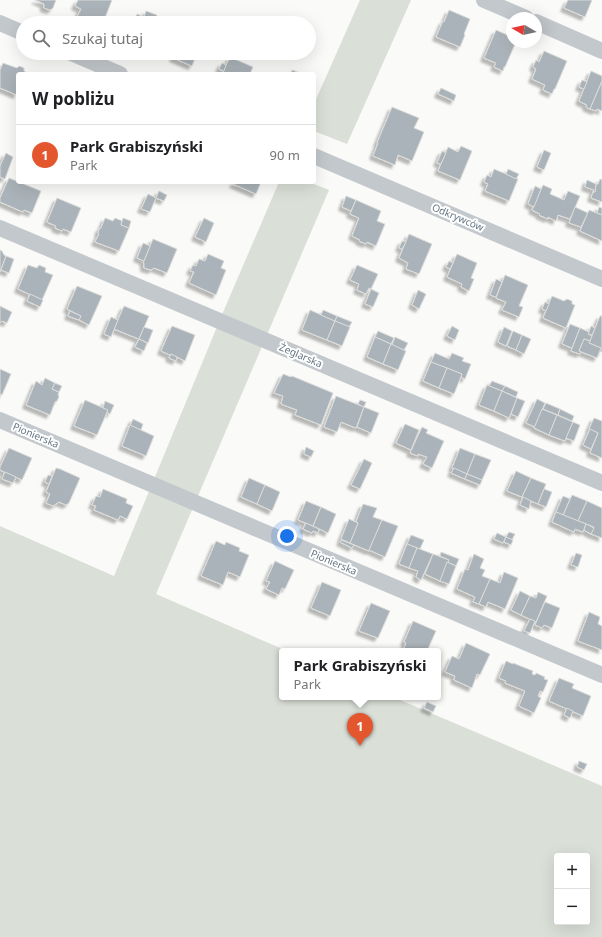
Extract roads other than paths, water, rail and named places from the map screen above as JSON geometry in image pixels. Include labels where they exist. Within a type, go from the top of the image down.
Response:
[{"type":"street","points":[[484,0],[512,12]]},
{"type":"street","points":[[0,23],[16,30]]},
{"type":"street","points":[[542,25],[602,51]]},
{"type":"street","points":[[87,60],[115,72]]},
{"type":"street","name":"Odkrywców","points":[[316,157],[602,279]]},
{"type":"street","name":"Żeglarska","points":[[0,228],[602,483]]},
{"type":"street","name":"Pionierska","points":[[0,420],[602,675]]},
{"type":"place","name":"Park Grabiszyński","points":[[360,746]]}]
